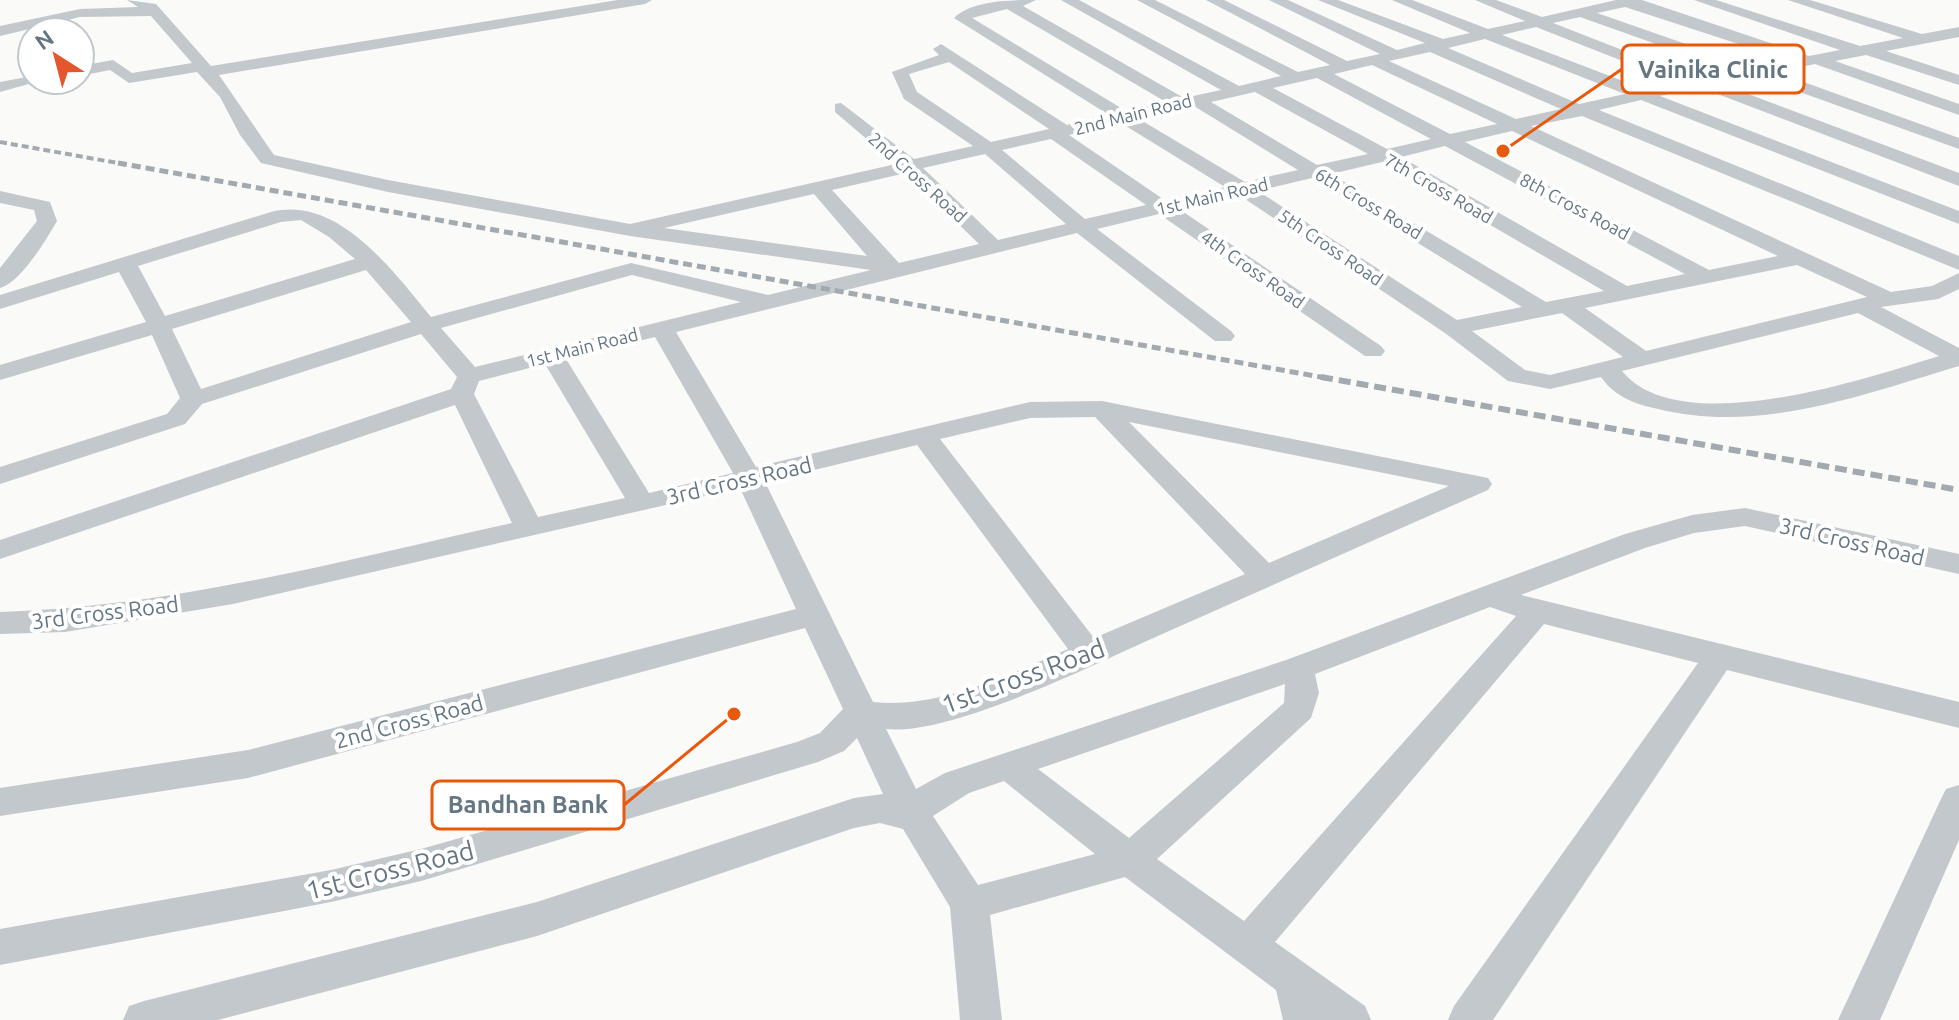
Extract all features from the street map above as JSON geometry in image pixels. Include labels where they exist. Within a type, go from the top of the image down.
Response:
[{"type":"street","points":[[134,0],[155,11],[203,70],[228,95],[249,135],[268,159],[388,186],[630,230],[896,267]]},
{"type":"street","points":[[96,68],[113,65],[129,78],[203,70],[645,0]]},
{"type":"street","points":[[1009,4],[1029,0]]},
{"type":"street","points":[[1068,0],[1234,90]]},
{"type":"street","points":[[1144,0],[1295,77]]},
{"type":"street","points":[[1213,0],[1344,66]]},
{"type":"street","points":[[1276,0],[1396,55]]},
{"type":"street","points":[[1399,0],[1641,97],[1959,218]]},
{"type":"street","points":[[1482,0],[1959,180]]},
{"type":"street","points":[[1559,0],[1959,144]]},
{"type":"street","points":[[1701,0],[1959,80]]},
{"type":"street","points":[[1795,0],[1924,29],[1959,50]]},
{"type":"street","points":[[1328,1],[1582,111],[1959,264]]},
{"type":"street","points":[[1631,1],[1959,110]]},
{"type":"street","name":"2nd Main Road","points":[[630,230],[1060,132],[1186,100],[1631,1]]},
{"type":"street","name":"5th Cross Road","points":[[1009,4],[963,12],[1242,189],[1453,328],[1517,376],[1537,383],[1888,299],[1938,292],[1959,280]]},
{"type":"street","name":"6th Cross Road","points":[[1009,4],[1318,172],[1543,310]]},
{"type":"street","points":[[0,31],[80,13],[155,11]]},
{"type":"street","name":"1st Main Road","points":[[0,550],[551,354],[769,302],[896,267],[1165,208],[1697,83],[1863,51],[1924,29],[1959,30]]},
{"type":"street","name":"4th Cross Road","points":[[987,147],[910,95],[900,72],[946,53],[1373,351]]},
{"type":"street","points":[[1374,60],[1888,299]]},
{"type":"street","name":"8th Cross Road","points":[[1318,72],[1703,275]]},
{"type":"street","name":"7th Cross Road","points":[[1255,85],[1622,292]]},
{"type":"street","name":"2nd Cross Road","points":[[841,108],[910,166],[994,247]]},
{"type":"street","points":[[987,147],[1082,227],[1223,336]]},
{"type":"street","points":[[820,188],[896,267]]},
{"type":"street","points":[[0,197],[43,206],[47,221],[30,248],[2,277]]},
{"type":"street","points":[[0,302],[278,216],[299,213],[313,218],[369,262],[423,326],[466,385],[528,526]]},
{"type":"street","points":[[1453,328],[1798,258]]},
{"type":"street","points":[[0,373],[369,262]]},
{"type":"street","points":[[126,264],[159,325],[193,399]]},
{"type":"street","points":[[0,476],[176,419],[193,399],[423,326],[631,269],[769,302]]},
{"type":"street","points":[[1567,306],[1642,359]]},
{"type":"street","points":[[1861,306],[1959,358]]},
{"type":"street","points":[[662,328],[749,478],[862,719],[909,809],[969,904],[977,1018]]},
{"type":"street","points":[[551,354],[642,503]]},
{"type":"street","points":[[1608,368],[1621,386],[1641,397],[1687,411],[1720,412],[1773,408],[1959,358]]},
{"type":"street","points":[[1102,409],[1265,577]]},
{"type":"street","name":"3rd Cross Road","points":[[0,623],[65,621],[233,594],[642,503],[1030,410],[1102,409],[1478,484]]},
{"type":"street","points":[[924,436],[1089,654]]},
{"type":"street","name":"1st Cross Road","points":[[0,947],[331,886],[421,865],[806,753],[832,742],[862,719],[903,718],[979,698],[1089,654],[1478,484]]},
{"type":"street","name":"3rd Cross Road","points":[[909,809],[936,792],[1008,765],[1297,668],[1635,541],[1692,524],[1745,517],[1959,564]]},
{"type":"street","points":[[1491,596],[1537,612],[1959,715]]},
{"type":"street","points":[[1248,945],[1537,612]]},
{"type":"street","name":"2nd Cross Road","points":[[0,802],[248,764],[813,615]]},
{"type":"street","points":[[1469,1020],[1720,655]]},
{"type":"street","points":[[969,904],[1130,860],[1299,709],[1303,693],[1297,668]]},
{"type":"street","points":[[1008,765],[1130,860],[1350,1020]]},
{"type":"street","points":[[1859,1020],[1959,799]]},
{"type":"street","points":[[144,1020],[537,919],[854,813],[880,808],[909,809]]},
{"type":"street","points":[[1294,979],[1304,1020]]},
{"type":"railway","points":[[0,142],[129,165]]},
{"type":"railway","points":[[118,163],[1332,379]]},
{"type":"railway","points":[[1321,377],[1959,490]]},
{"type":"place","name":"Vainika Clinic","points":[[1503,151]]},
{"type":"place","name":"Bandhan Bank","points":[[734,714]]}]
